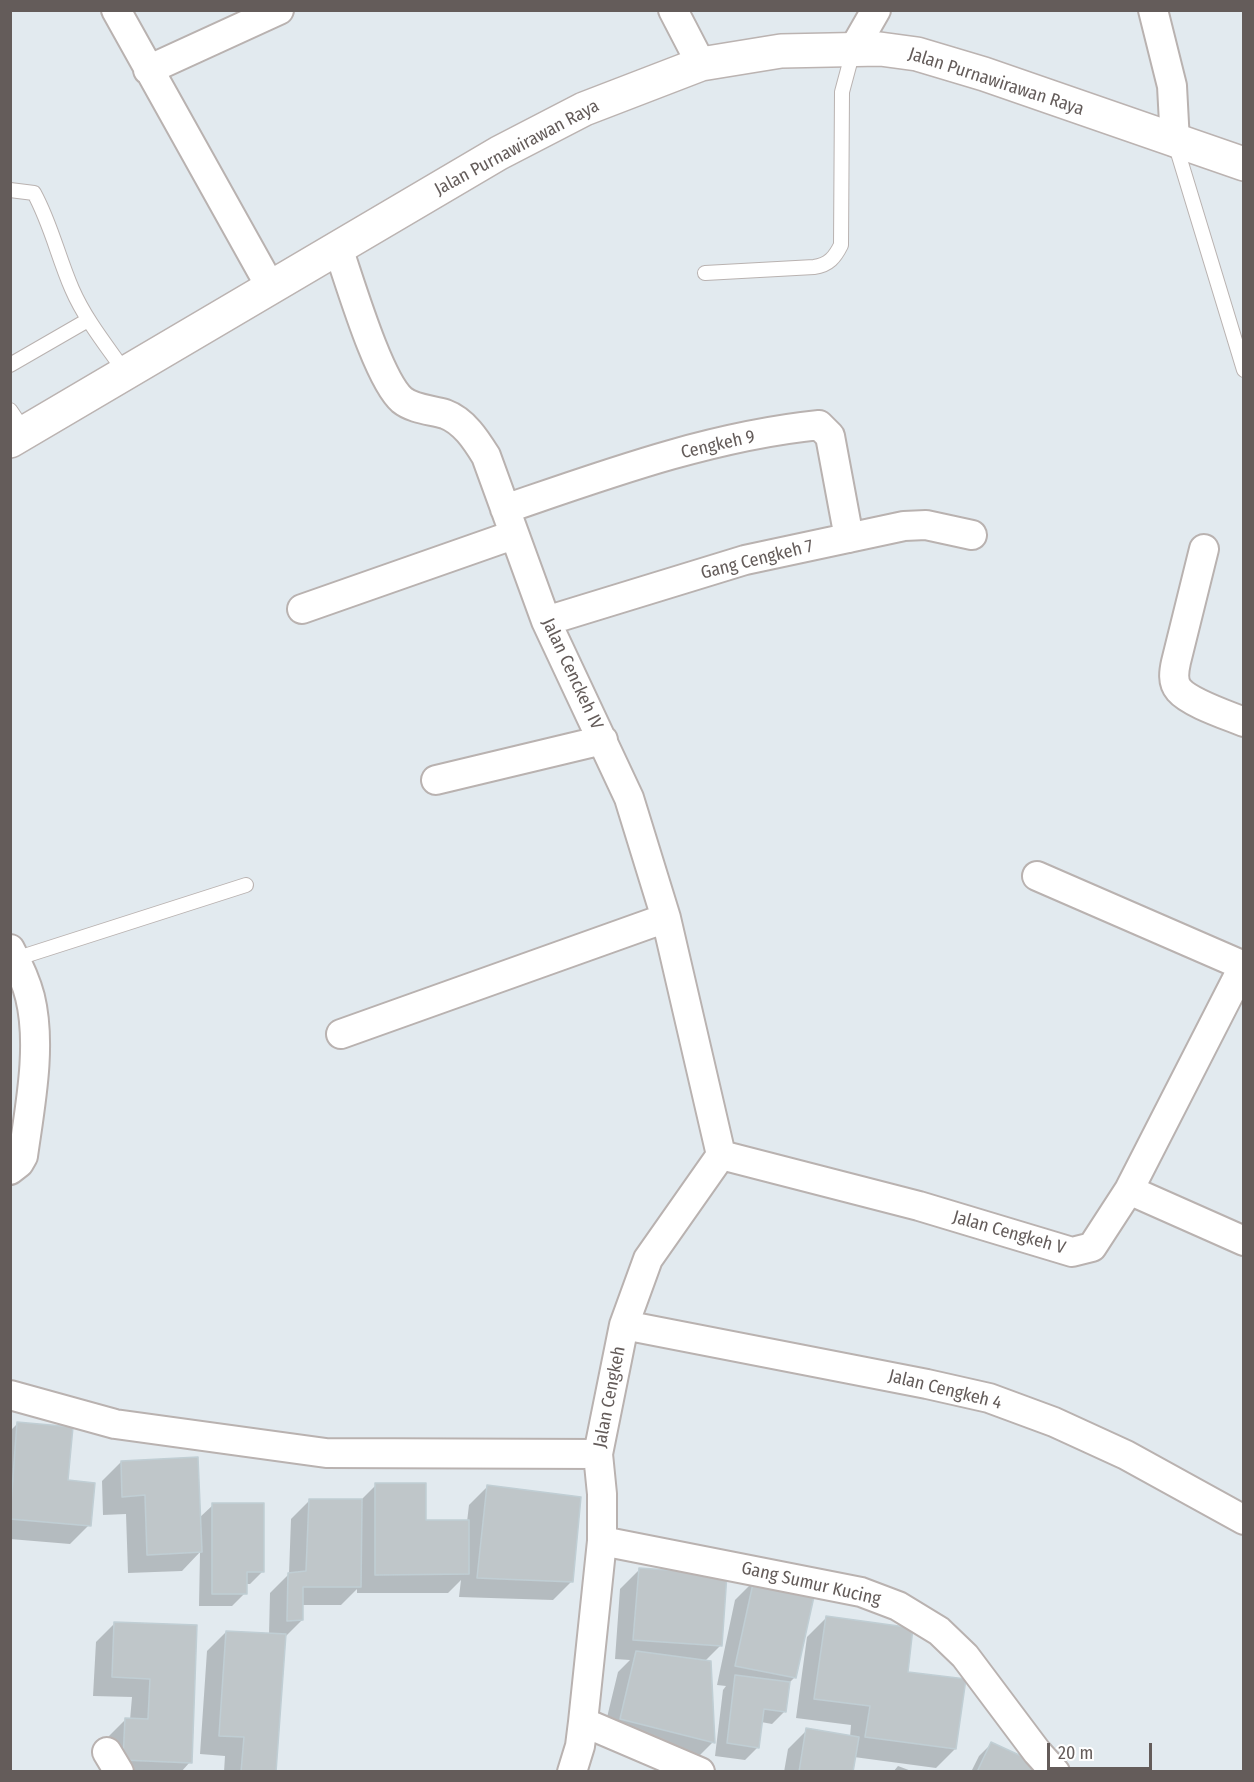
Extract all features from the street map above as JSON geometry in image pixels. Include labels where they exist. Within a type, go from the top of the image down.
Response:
[{"type":"street","points":[[116,10],[270,286]]},
{"type":"street","points":[[148,70],[279,10]]},
{"type":"street","points":[[673,10],[701,64]]},
{"type":"street","points":[[853,50],[876,10]]},
{"type":"street","points":[[1154,10],[1173,86],[1175,142]]},
{"type":"street","name":"Jalan Purnawirawan Raya","points":[[15,428],[125,372],[499,153],[584,109],[701,64],[781,51],[880,49],[917,54],[984,74],[1244,164]]},
{"type":"street","name":"Jalan Cenckeh IV","points":[[338,248],[386,381],[402,400],[427,411],[447,415],[474,435],[486,456],[546,621],[629,798],[666,918],[721,1155]]},
{"type":"street","name":"Cengkeh 9","points":[[509,522],[612,472],[743,437],[819,425],[830,436],[849,538]]},
{"type":"street","points":[[302,609],[509,522]]},
{"type":"street","name":"Gang Cengkeh 7","points":[[546,621],[745,560],[903,526],[926,525],[972,535]]},
{"type":"street","points":[[1204,549],[1176,662],[1175,681],[1178,689],[1187,696],[1244,722]]},
{"type":"street","points":[[436,780],[603,740]]},
{"type":"street","points":[[1037,876],[1243,966]]},
{"type":"street","points":[[341,1034],[666,918]]},
{"type":"street","points":[[10,1170],[19,1164],[23,1156],[34,1082],[33,1024],[20,996],[13,954]]},
{"type":"street","name":"Jalan Cengkeh V","points":[[721,1155],[919,1206],[1072,1252],[1092,1246],[1129,1190],[1243,966]]},
{"type":"street","name":"Jalan Cengkeh","points":[[572,1772],[584,1722],[602,1541],[602,1494],[598,1454],[624,1325],[648,1259],[721,1155]]},
{"type":"street","points":[[1129,1190],[1244,1241]]},
{"type":"street","name":"Jalan Cengkeh 4","points":[[624,1325],[989,1398],[1054,1422],[1126,1455],[1244,1520]]},
{"type":"street","points":[[10,1395],[115,1424],[326,1453],[598,1454]]},
{"type":"street","name":"Gang Sumur Kucing","points":[[602,1541],[861,1592],[898,1606],[939,1631],[965,1656],[1031,1744],[1056,1772]]},
{"type":"street","points":[[584,1722],[700,1772]]},
{"type":"lane","points":[[705,273],[814,267],[830,262],[836,255],[841,245],[842,92],[853,50]]},
{"type":"lane","points":[[1175,142],[1244,370]]},
{"type":"lane","points":[[10,190],[34,193],[48,218],[72,288],[88,320],[125,372]]},
{"type":"lane","points":[[10,366],[88,320]]},
{"type":"lane","points":[[13,954],[246,885]]},
{"type":"building","points":[[17,1422],[73,1427],[68,1480],[95,1483],[91,1526],[10,1519]]},
{"type":"building","points":[[198,1457],[202,1552],[147,1555],[145,1495],[122,1497],[121,1461]]},
{"type":"building","points":[[375,1483],[426,1483],[426,1520],[469,1520],[469,1574],[375,1575]]},
{"type":"building","points":[[487,1485],[581,1497],[573,1582],[477,1578]]},
{"type":"building","points":[[309,1499],[362,1499],[361,1587],[303,1587],[303,1620],[287,1621],[288,1573],[306,1571]]},
{"type":"building","points":[[212,1503],[264,1503],[264,1572],[247,1572],[247,1594],[212,1594]]},
{"type":"building","points":[[639,1568],[727,1574],[722,1646],[633,1640]]},
{"type":"building","points":[[754,1579],[815,1592],[796,1678],[735,1666]]},
{"type":"building","points":[[826,1616],[913,1628],[908,1672],[966,1679],[956,1749],[865,1737],[870,1706],[814,1699]]},
{"type":"building","points":[[114,1622],[197,1625],[192,1763],[123,1760],[125,1718],[148,1719],[150,1679],[112,1677]]},
{"type":"building","points":[[226,1631],[286,1634],[276,1772],[241,1772],[244,1737],[219,1736]]},
{"type":"building","points":[[636,1651],[711,1661],[715,1743],[620,1719]]},
{"type":"building","points":[[735,1675],[790,1682],[786,1712],[764,1709],[759,1748],[727,1743]]},
{"type":"building","points":[[806,1728],[859,1737],[853,1772],[799,1772]]},
{"type":"building","points":[[991,1742],[1045,1767],[1043,1772],[977,1772]]}]
